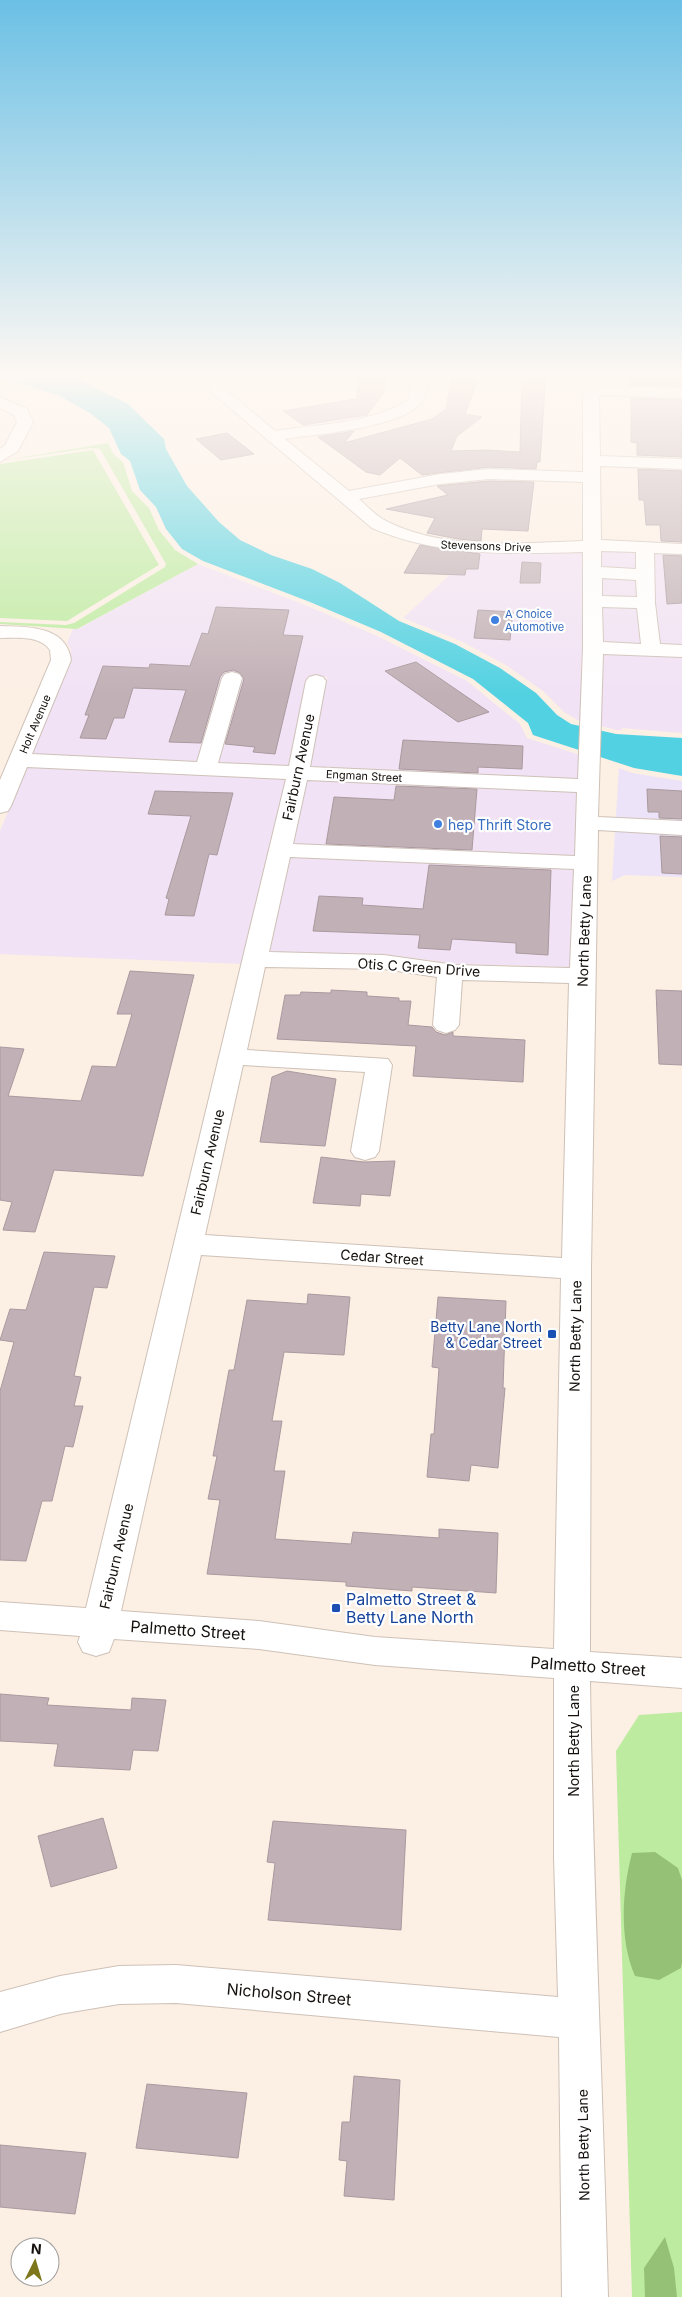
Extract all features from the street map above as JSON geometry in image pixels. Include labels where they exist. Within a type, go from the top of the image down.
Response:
[{"type":"street","name":"Stevensons Drive","points":[[326,481],[378,524],[400,535],[432,543],[556,549],[592,546],[682,549]]},
{"type":"street","points":[[345,497],[429,481]]},
{"type":"street","name":"North Betty Lane","points":[[585,2297],[580,2019],[573,1857],[572,1666],[576,1269],[582,976],[590,775],[592,648],[590,481]]},
{"type":"street","points":[[644,548],[646,603],[651,650]]},
{"type":"street","points":[[592,572],[646,575]]},
{"type":"street","points":[[592,600],[646,603]]},
{"type":"street","name":"Holt Avenue","points":[[0,632],[41,636],[56,642],[62,650],[61,660],[0,806]]},
{"type":"street","points":[[592,648],[682,651]]},
{"type":"street","points":[[206,769],[232,678]]},
{"type":"street","name":"Fairburn Avenue","points":[[98,1632],[298,773],[316,681]]},
{"type":"street","name":"Engman Street","points":[[19,760],[298,773],[590,775]]},
{"type":"street","points":[[588,822],[682,828]]},
{"type":"street","points":[[280,850],[586,863]]},
{"type":"street","name":"Otis C Green Drive","points":[[255,959],[384,962],[450,971],[582,976]]},
{"type":"street","points":[[446,1025],[450,971]]},
{"type":"street","points":[[232,1057],[379,1065],[365,1151]]},
{"type":"street","name":"Cedar Street","points":[[188,1244],[576,1269]]},
{"type":"street","name":"Palmetto Street","points":[[0,1616],[98,1632],[259,1654],[375,1652],[682,1673]]},
{"type":"street","name":"Palmetto Street","points":[[0,1635],[98,1632]]},
{"type":"street","name":"Nicholson Street","points":[[0,2012],[60,1995],[119,1985],[176,1984],[580,2019]]},
{"type":"shaded area","points":[[477,550],[583,551],[581,722],[564,712],[543,691],[506,665],[461,641],[403,618]]},
{"type":"shaded area","points":[[601,550],[682,553],[682,647],[602,644]]},
{"type":"shaded area","points":[[198,564],[305,605],[375,635],[467,681],[520,724],[527,738],[580,755],[579,779],[310,767],[327,677],[308,676],[289,767],[32,755],[70,661],[71,649],[67,643],[73,629],[78,629]]},
{"type":"shaded area","points":[[602,653],[682,656],[682,733],[622,728],[622,730],[617,730],[601,726]]},
{"type":"shaded area","points":[[27,767],[286,778],[242,964],[0,954],[0,831]]},
{"type":"shaded area","points":[[619,768],[632,773],[682,781],[682,877],[625,875],[612,881]]},
{"type":"shaded area","points":[[307,779],[579,791],[570,967],[458,964],[384,954],[269,952]]},
{"type":"green space","points":[[0,481],[111,481],[159,565],[67,621],[0,618]]},
{"type":"green space","points":[[118,481],[129,481],[132,491],[149,508],[159,530],[175,550],[198,564],[77,629],[0,624],[0,622],[66,625],[74,623],[165,567],[166,564]]},
{"type":"green space","points":[[682,1712],[682,2297],[632,2297],[616,1751],[639,1715]]},
{"type":"green space","points":[[655,1852],[678,1868],[682,1880],[681,1968],[659,1980],[635,1976],[626,1947],[624,1931],[624,1899],[632,1853]]},
{"type":"green space","points":[[665,2237],[674,2268],[677,2297],[645,2297],[644,2268]]},
{"type":"water","points":[[137,481],[184,481],[219,522],[240,540],[271,555],[312,569],[340,583],[399,621],[455,644],[500,668],[536,693],[557,715],[571,724],[616,734],[682,738],[682,776],[634,768],[533,735],[528,723],[473,679],[381,632],[310,602],[203,561],[182,549],[166,529],[156,507],[140,490]]},
{"type":"building","points":[[487,481],[534,482],[528,531],[482,529],[481,541],[458,539],[427,533],[435,518],[386,509],[448,495],[437,486]]},
{"type":"building","points":[[638,481],[682,481],[682,542],[661,541],[660,525],[646,525],[644,500],[639,500]]},
{"type":"building","points":[[420,545],[480,554],[478,569],[466,569],[465,575],[404,573]]},
{"type":"building","points":[[663,555],[682,556],[682,603],[667,604]]},
{"type":"building","points":[[522,562],[541,563],[540,583],[520,583]]},
{"type":"building","points":[[216,607],[289,610],[283,635],[303,636],[275,754],[253,752],[255,747],[225,744],[244,679],[240,673],[233,670],[224,672],[220,677],[201,743],[169,742],[186,690],[133,688],[124,718],[114,718],[106,739],[80,738],[89,715],[85,715],[103,666],[149,668],[150,664],[190,666],[202,633],[208,634]]},
{"type":"building","points":[[478,610],[513,612],[510,640],[474,638]]},
{"type":"building","points":[[416,662],[489,712],[458,722],[385,671]]},
{"type":"building","points":[[403,740],[523,746],[522,769],[478,767],[478,773],[399,769]]},
{"type":"building","points":[[396,786],[477,789],[472,850],[326,844],[334,797],[394,800]]},
{"type":"building","points":[[647,789],[682,791],[682,819],[659,818],[659,812],[648,812]]},
{"type":"building","points":[[155,791],[233,793],[217,855],[209,854],[194,916],[165,915],[169,899],[166,898],[191,816],[148,814]]},
{"type":"building","points":[[660,836],[682,837],[682,874],[662,873]]},
{"type":"building","points":[[429,865],[551,870],[548,955],[516,953],[516,943],[452,939],[450,950],[418,948],[420,935],[313,931],[319,896],[363,898],[362,905],[423,909]]},
{"type":"building","points":[[130,971],[194,975],[143,1176],[54,1170],[35,1232],[3,1230],[12,1202],[0,1200],[0,1047],[24,1049],[8,1096],[81,1101],[92,1066],[116,1067],[132,1014],[117,1014]]},
{"type":"building","points":[[331,990],[367,992],[367,996],[399,998],[399,1001],[411,1001],[408,1025],[432,1027],[436,1032],[445,1035],[453,1032],[453,1036],[525,1040],[523,1082],[413,1076],[416,1046],[277,1039],[285,995],[300,995],[301,992],[331,993]]},
{"type":"building","points":[[656,990],[682,991],[682,1065],[659,1064]]},
{"type":"building","points":[[287,1071],[336,1079],[325,1146],[260,1142],[272,1077]]},
{"type":"building","points":[[321,1157],[364,1162],[395,1161],[390,1196],[361,1194],[360,1206],[313,1203]]},
{"type":"building","points":[[44,1252],[115,1256],[107,1288],[94,1287],[74,1376],[81,1377],[74,1406],[83,1406],[73,1447],[65,1446],[52,1501],[42,1501],[26,1561],[0,1560],[0,1391],[14,1342],[0,1340],[10,1309],[26,1310]]},
{"type":"building","points":[[308,1294],[350,1297],[344,1355],[284,1352],[272,1421],[282,1421],[274,1471],[285,1471],[275,1539],[351,1544],[353,1532],[439,1538],[439,1529],[498,1533],[496,1593],[412,1587],[412,1591],[346,1586],[346,1582],[207,1574],[220,1500],[208,1499],[217,1456],[213,1456],[229,1370],[234,1370],[247,1300],[307,1304]]},
{"type":"building","points":[[438,1297],[506,1301],[503,1388],[505,1388],[498,1468],[471,1465],[469,1481],[427,1477],[431,1434],[434,1434],[439,1368],[432,1367]]},
{"type":"building","points":[[0,1694],[49,1698],[47,1705],[131,1710],[132,1698],[166,1700],[158,1751],[133,1750],[130,1770],[54,1766],[58,1744],[0,1741]]},
{"type":"building","points":[[103,1818],[117,1868],[51,1887],[38,1836]]},
{"type":"building","points":[[273,1821],[406,1830],[401,1930],[268,1920],[275,1863],[267,1862]]},
{"type":"building","points":[[354,2076],[400,2080],[394,2200],[344,2196],[347,2161],[339,2160],[342,2122],[350,2122]]},
{"type":"building","points":[[147,2084],[247,2093],[238,2158],[136,2148]]},
{"type":"building","points":[[0,2145],[86,2153],[75,2214],[0,2207]]},
{"type":"place","name":"A Choice Automotive","points":[[495,620]]},
{"type":"place","name":"hep Thrift Store","points":[[438,824]]},
{"type":"place","name":"Betty Lane North & Cedar Street","points":[[552,1334]]},
{"type":"place","name":"Palmetto Street & Betty Lane North","points":[[336,1608]]}]
